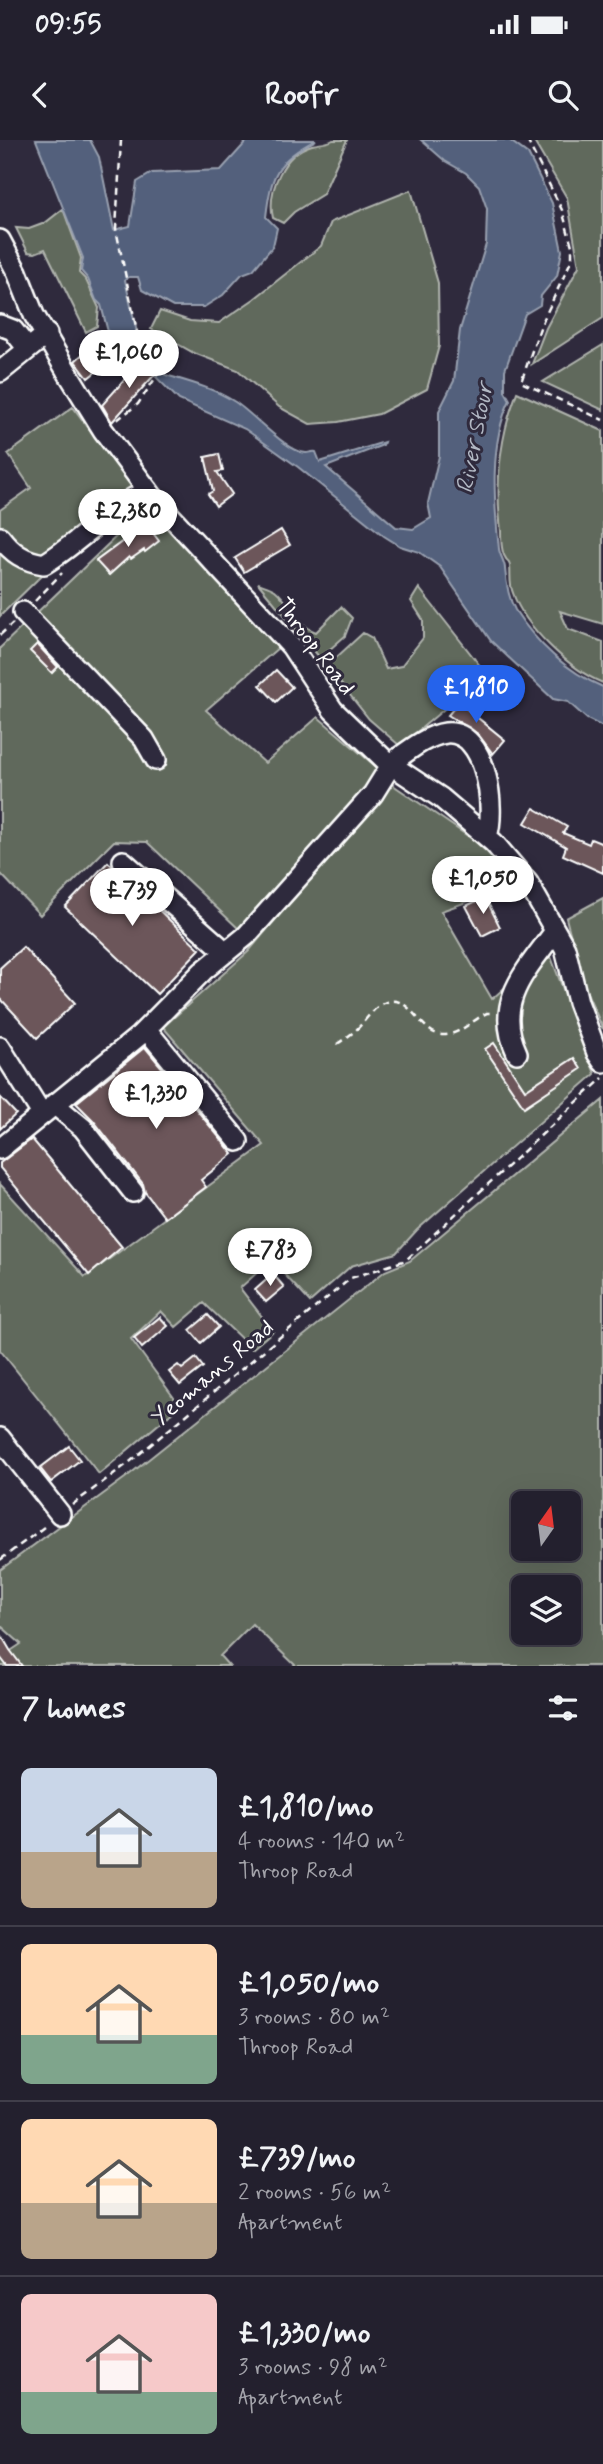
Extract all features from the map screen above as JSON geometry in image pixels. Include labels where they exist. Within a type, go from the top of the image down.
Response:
[{"type":"street","name":"Throop Road","points":[[0,240],[17,272],[34,315],[103,430],[148,490],[291,646],[333,710],[391,764],[442,798],[487,836],[528,883],[565,948],[578,1002],[603,1062]]},
{"type":"street","points":[[0,326],[13,330],[28,349]]},
{"type":"street","points":[[3,364],[47,334]]},
{"type":"street","points":[[0,537],[8,548],[26,561],[44,564],[121,503],[148,490]]},
{"type":"street","points":[[23,612],[144,739],[156,761]]},
{"type":"street","points":[[0,1149],[146,1029],[246,936],[373,793],[391,764],[414,746],[446,733],[460,736],[470,743],[481,761],[491,804],[492,818],[487,836]]},
{"type":"street","points":[[123,860],[226,952]]},
{"type":"street","points":[[517,1053],[508,1034],[510,1001],[555,931]]},
{"type":"street","points":[[146,1029],[238,1141]]},
{"type":"street","points":[[0,1047],[48,1109],[83,1128],[133,1192]]},
{"type":"street","points":[[0,1438],[60,1514]]},
{"type":"path","points":[[103,430],[138,404],[160,371],[145,356],[116,229],[121,140]]},
{"type":"path","points":[[527,140],[562,210],[572,246],[572,259],[541,324],[521,382],[603,419]]},
{"type":"path","points":[[337,1044],[355,1031],[380,1004],[390,1001],[405,1004],[432,1032],[441,1035],[456,1032],[487,1013],[507,1016]]},
{"type":"path","name":"Yeomans Road","points":[[0,1560],[131,1461],[351,1278],[406,1260],[603,1078]]},
{"type":"green space","points":[[333,140],[347,140],[323,194],[294,212],[283,223],[273,218],[272,196],[285,164],[302,149]]},
{"type":"green space","points":[[533,140],[603,140],[603,318],[532,364],[546,328],[579,266],[567,198]]},
{"type":"green space","points":[[411,190],[438,283],[439,346],[427,389],[379,414],[310,424],[279,407],[238,370],[194,353],[151,329],[160,311],[190,321],[219,323],[321,246],[331,222]]},
{"type":"green space","points":[[63,209],[81,258],[79,273],[86,280],[99,308],[97,326],[86,332],[45,249],[35,253],[28,252],[16,228],[29,229],[45,223]]},
{"type":"green space","points":[[603,345],[603,410],[543,382]]},
{"type":"green space","points":[[517,392],[603,431],[603,624],[560,611],[568,629],[603,642],[603,683],[563,658],[538,633],[519,606],[512,590],[510,564],[502,544],[499,478],[506,426]]},
{"type":"green space","points":[[73,407],[132,487],[0,616],[0,510],[31,488],[8,454]]},
{"type":"green space","points":[[148,506],[278,648],[206,710],[265,763],[318,717],[381,771],[240,930],[147,842],[114,841],[40,915],[0,873],[0,648]]},
{"type":"green space","points":[[258,583],[275,590],[298,619],[316,632],[341,607],[352,618],[345,636],[320,658]]},
{"type":"green space","points":[[419,588],[481,667],[471,681],[473,685],[400,746],[369,719],[327,666],[363,633],[372,638],[386,669],[401,666],[423,638],[423,620],[411,601]]},
{"type":"green space","points":[[390,783],[475,841],[520,883],[441,911],[492,999],[548,949],[595,1074],[417,1230],[396,1253],[351,1266],[310,1302],[271,1260],[240,1288],[273,1331],[252,1349],[204,1303],[176,1327],[161,1311],[131,1339],[180,1406],[99,1474],[0,1350],[0,1184],[85,1277],[264,1145],[163,1027],[249,951]]},
{"type":"green space","points":[[603,898],[603,1029],[584,986],[566,918]]},
{"type":"green space","points":[[603,1100],[603,1666],[296,1666],[252,1624],[220,1656],[229,1666],[0,1666],[0,1658],[21,1644],[0,1625],[0,1570],[125,1478],[385,1271],[410,1261]]},
{"type":"water","points":[[36,140],[90,140],[99,157],[114,230],[130,226],[137,182],[152,173],[221,170],[248,140],[316,140],[292,154],[274,179],[266,217],[277,228],[273,246],[253,270],[242,274],[223,295],[204,307],[173,307],[142,290],[138,277],[125,280],[143,359],[137,366],[114,355],[101,305],[81,271],[83,258]]},
{"type":"water","name":"River Stour","points":[[421,140],[509,140],[528,154],[552,203],[562,251],[557,276],[541,296],[540,305],[525,314],[505,370],[505,391],[510,400],[503,417],[496,453],[497,531],[508,590],[515,610],[553,655],[577,673],[603,687],[603,727],[587,719],[568,702],[553,699],[491,641],[440,567],[419,552],[400,546],[384,536],[298,467],[245,429],[179,400],[156,377],[159,373],[217,392],[242,407],[298,451],[316,452],[320,462],[384,442],[383,445],[326,467],[396,527],[413,529],[431,518],[428,503],[439,456],[439,411],[454,381],[460,330],[486,244],[487,209],[479,186],[466,173],[445,161]]},
{"type":"building","points":[[84,353],[98,370],[88,378],[75,361]]},
{"type":"building","points":[[143,359],[157,372],[112,422],[102,405]]},
{"type":"building","points":[[219,454],[223,471],[217,472],[232,494],[216,506],[208,494],[213,491],[205,457]]},
{"type":"building","points":[[146,524],[159,541],[145,552],[144,550],[131,559],[129,557],[109,575],[96,561]]},
{"type":"building","points":[[281,530],[290,545],[244,572],[235,558]]},
{"type":"building","points":[[37,644],[58,667],[52,673],[30,651]]},
{"type":"building","points":[[276,670],[292,687],[276,702],[260,685]]},
{"type":"building","points":[[463,697],[471,704],[467,709],[505,740],[493,754],[478,734],[448,715]]},
{"type":"building","points":[[534,808],[567,827],[563,833],[589,844],[591,839],[603,844],[603,873],[563,855],[566,847],[525,823]]},
{"type":"building","points":[[108,862],[200,949],[157,994],[65,907]]},
{"type":"building","points":[[485,897],[500,927],[482,936],[466,906]]},
{"type":"building","points":[[23,947],[75,1003],[37,1038],[0,998],[0,968]]},
{"type":"building","points":[[494,1043],[525,1090],[574,1058],[581,1069],[524,1107],[485,1049]]},
{"type":"building","points":[[145,1047],[233,1154],[201,1180],[206,1187],[165,1218],[145,1192],[143,1184],[93,1120],[76,1103]]},
{"type":"building","points":[[0,1097],[16,1114],[0,1129]]},
{"type":"building","points":[[32,1139],[122,1247],[89,1275],[0,1168],[0,1163]]},
{"type":"building","points":[[273,1274],[284,1287],[266,1302],[255,1290]]},
{"type":"building","points":[[208,1315],[219,1327],[201,1343],[190,1330]]},
{"type":"building","points":[[160,1317],[168,1326],[142,1348],[134,1338]]},
{"type":"building","points":[[196,1358],[203,1367],[180,1385],[169,1372],[178,1365],[182,1369]]},
{"type":"building","points":[[69,1446],[80,1460],[51,1482],[40,1468]]},
{"type":"building","points":[[0,1633],[22,1666],[7,1666],[0,1657]]}]
